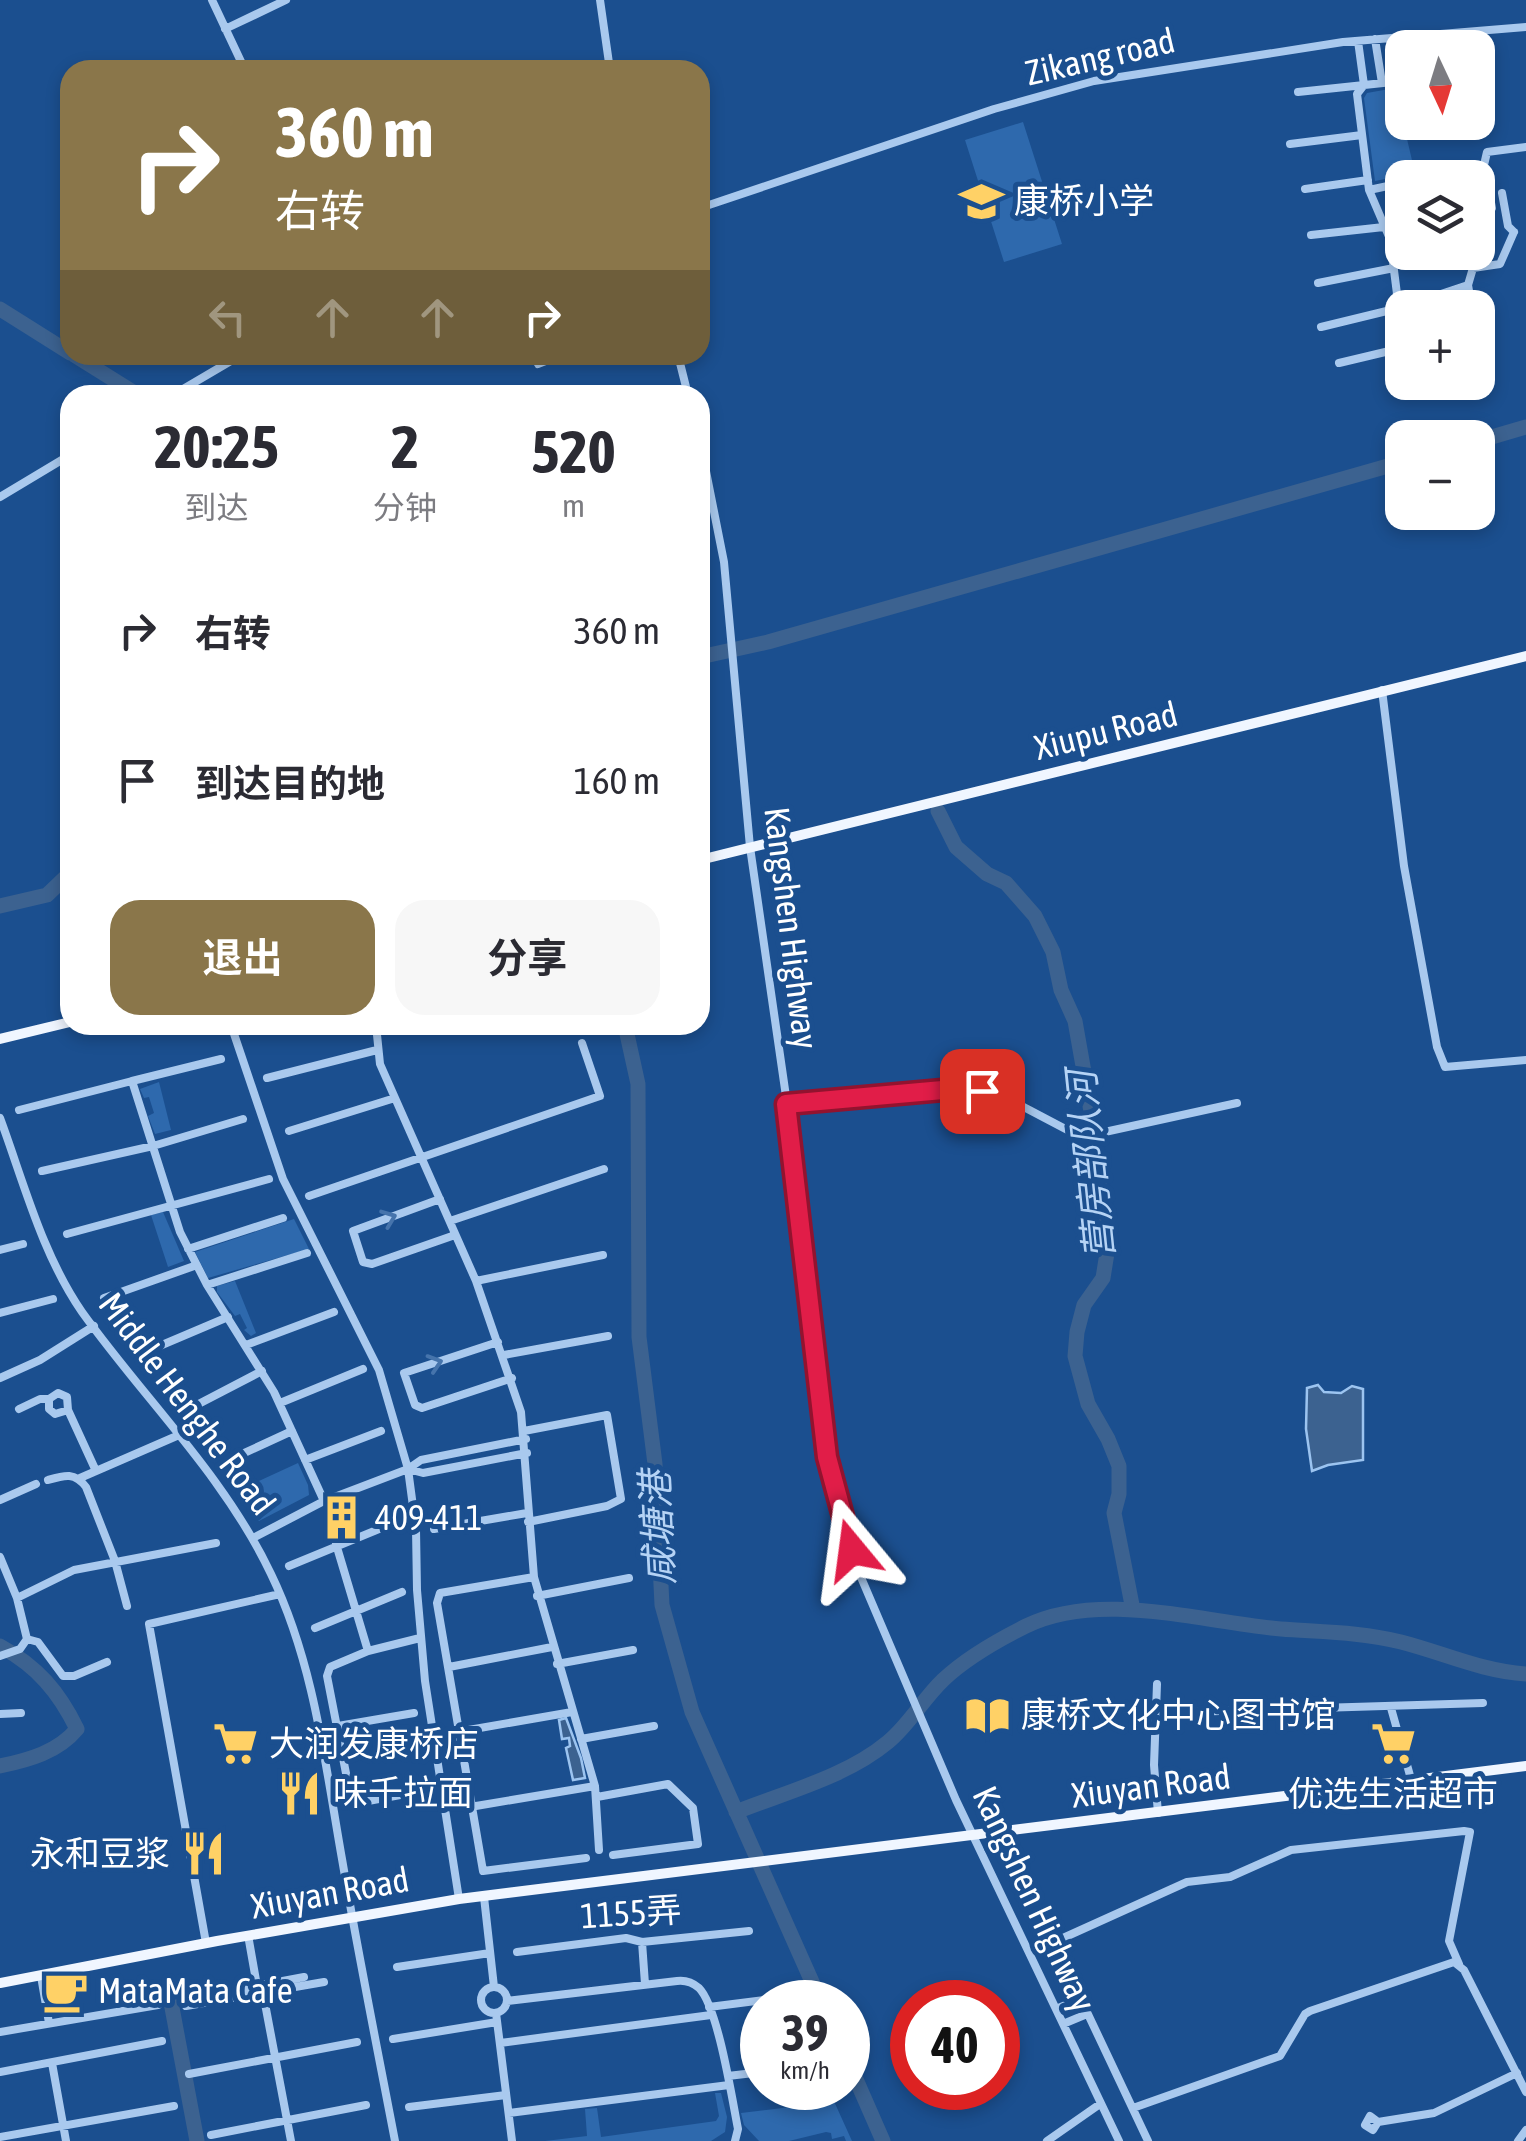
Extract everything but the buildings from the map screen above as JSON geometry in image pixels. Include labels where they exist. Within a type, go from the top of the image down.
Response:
[{"type":"main road","name":"Xiupu Road","points":[[710,858],[1526,656]]},
{"type":"main road","points":[[0,1039],[60,1024]]},
{"type":"main road","name":"Xiuyan Road","points":[[0,1984],[248,1935],[458,1900],[1526,1766]]},
{"type":"street","points":[[212,0],[240,60]]},
{"type":"street","points":[[225,28],[286,0]]},
{"type":"street","points":[[600,0],[609,60]]},
{"type":"street","name":"Zikang road","points":[[710,205],[958,121],[1094,81],[1358,41],[1526,26]]},
{"type":"street","points":[[1375,40],[1382,84]]},
{"type":"street","points":[[1358,41],[1364,85],[1356,94],[1368,185],[1385,223]]},
{"type":"street","points":[[1298,92],[1385,84]]},
{"type":"street","points":[[1290,144],[1362,135]]},
{"type":"street","points":[[1486,160],[1488,152],[1526,147]]},
{"type":"street","points":[[1305,188],[1385,184]]},
{"type":"street","points":[[1502,193],[1508,226],[1514,232],[1526,231]]},
{"type":"street","points":[[1310,235],[1385,227]]},
{"type":"street","points":[[1469,290],[1473,268],[1500,264],[1514,232]]},
{"type":"street","points":[[1318,283],[1385,270]]},
{"type":"street","points":[[1453,290],[1468,285]]},
{"type":"street","points":[[1322,327],[1385,311]]},
{"type":"street","points":[[1339,363],[1385,352]]},
{"type":"street","points":[[190,385],[225,365]]},
{"type":"street","points":[[0,497],[60,461]]},
{"type":"street","name":"Kangshen Highway","points":[[710,491],[724,562],[750,848],[786,1104],[827,1457],[842,1524],[860,1575],[973,1835],[1118,2141]]},
{"type":"street","points":[[1382,690],[1404,866],[1437,1047],[1445,1067],[1526,1060]]},
{"type":"street","points":[[234,1035],[284,1179],[379,1370],[408,1469],[416,1529],[420,1638],[458,1900]]},
{"type":"street","points":[[376,1035],[377,1050],[395,1098],[476,1282],[512,1378],[527,1453],[527,1518],[534,1577],[595,1786],[600,1850]]},
{"type":"street","points":[[309,1196],[600,1096],[582,1043]]},
{"type":"street","points":[[267,1078],[377,1050]]},
{"type":"street","points":[[20,1110],[221,1059]]},
{"type":"street","points":[[132,1081],[170,1207],[188,1248],[280,1404],[324,1501]]},
{"type":"street","points":[[786,1104],[965,1088],[1018,1104],[1075,1134],[1095,1134],[1237,1103]]},
{"type":"street","points":[[288,1132],[395,1098]]},
{"type":"street","name":"Middle Henghe Road","points":[[0,1118],[54,1267],[94,1326],[231,1500],[280,1594],[314,1704],[395,2141]]},
{"type":"street","points":[[42,1171],[244,1120]]},
{"type":"street","points":[[450,1221],[604,1170]]},
{"type":"street","points":[[67,1234],[268,1179]]},
{"type":"street","points":[[440,1199],[353,1231],[363,1262],[372,1264],[455,1235]]},
{"type":"street","points":[[188,1248],[283,1218]]},
{"type":"street","points":[[0,1250],[23,1244]]},
{"type":"street","points":[[207,1285],[307,1253]]},
{"type":"street","points":[[476,1282],[603,1256]]},
{"type":"street","points":[[104,1298],[197,1265]]},
{"type":"street","points":[[0,1313],[53,1299]]},
{"type":"street","points":[[246,1345],[334,1312]]},
{"type":"street","points":[[143,1353],[228,1317]]},
{"type":"street","points":[[0,1378],[40,1360],[94,1326]]},
{"type":"street","points":[[504,1355],[608,1336]]},
{"type":"street","points":[[498,1342],[404,1374],[415,1405],[422,1408],[512,1378]]},
{"type":"street","points":[[280,1404],[363,1369]]},
{"type":"street","points":[[187,1410],[262,1371]]},
{"type":"street","points":[[19,1409],[40,1398],[65,1394],[70,1404],[68,1410],[96,1471]]},
{"type":"street","points":[[49,1398],[49,1409],[55,1414],[68,1410]]},
{"type":"street","points":[[253,1538],[324,1501],[408,1469],[420,1460],[607,1415],[621,1499],[608,1506],[434,1528]]},
{"type":"street","points":[[230,1460],[292,1430]]},
{"type":"street","points":[[305,1460],[381,1431]]},
{"type":"street","points":[[48,1480],[67,1474],[80,1478],[179,1435]]},
{"type":"street","points":[[408,1469],[423,1473],[527,1453]]},
{"type":"street","points":[[80,1478],[116,1561],[127,1606]]},
{"type":"street","points":[[0,1500],[36,1484]]},
{"type":"street","points":[[289,1566],[401,1520]]},
{"type":"street","points":[[17,1598],[74,1570],[216,1543]]},
{"type":"street","points":[[336,1544],[368,1651]]},
{"type":"street","points":[[0,1557],[28,1639]]},
{"type":"street","points":[[534,1577],[440,1593],[437,1603],[470,1807],[483,1871],[586,1858]]},
{"type":"street","points":[[538,1596],[629,1578]]},
{"type":"street","points":[[314,1628],[402,1592]]},
{"type":"street","points":[[206,1943],[150,1624],[280,1594]]},
{"type":"street","points":[[420,1638],[368,1651],[330,1667],[327,1676],[352,1804],[427,1790]]},
{"type":"street","points":[[0,1656],[20,1649],[28,1639]]},
{"type":"street","points":[[28,1639],[38,1642],[63,1676],[74,1676],[107,1662]]},
{"type":"street","points":[[449,1667],[552,1647]]},
{"type":"street","points":[[557,1664],[633,1650]]},
{"type":"street","points":[[1156,1684],[1154,1765],[1158,1812]]},
{"type":"street","points":[[1156,1720],[1188,1712],[1484,1703]]},
{"type":"street","points":[[1391,1708],[1411,1779]]},
{"type":"street","points":[[457,1732],[572,1712]]},
{"type":"street","points":[[338,1726],[414,1713]]},
{"type":"street","points":[[0,1714],[20,1714]]},
{"type":"street","points":[[581,1739],[654,1726]]},
{"type":"street","points":[[596,1797],[668,1784],[693,1808],[698,1844],[613,1855]]},
{"type":"street","points":[[470,1807],[595,1786]]},
{"type":"street","points":[[1148,2141],[1060,1955],[1063,1938],[1188,1882],[1230,1877],[1291,1850],[1470,1832],[1449,1940],[1526,2092]]},
{"type":"street","points":[[484,1898],[494,1987]]},
{"type":"street","name":"1155弄","points":[[517,1952],[626,1938],[642,1942],[749,1931]]},
{"type":"street","points":[[248,1935],[291,2141]]},
{"type":"street","points":[[642,1942],[644,1984]]},
{"type":"street","points":[[397,1967],[490,1954]]},
{"type":"street","points":[[1133,2108],[1280,2056],[1310,2011],[1443,1964],[1459,1964]]},
{"type":"street","points":[[41,1976],[49,2023]]},
{"type":"street","points":[[186,2006],[304,1977]]},
{"type":"street","name":"1155弄","points":[[507,2001],[684,1980],[701,1990],[710,2011]]},
{"type":"street","points":[[192,1998],[324,1982]]},
{"type":"street","points":[[393,2038],[496,2018],[507,2001],[502,1990],[486,1990],[481,2001],[496,2018],[512,2141]]},
{"type":"street","points":[[1056,2009],[1080,1999]]},
{"type":"street","points":[[0,2032],[158,2005]]},
{"type":"street","points":[[500,2043],[740,2005]]},
{"type":"street","points":[[710,2011],[738,2140]]},
{"type":"street","points":[[1064,2024],[1086,2014]]},
{"type":"street","points":[[0,2072],[162,2041]]},
{"type":"street","points":[[189,2074],[356,2042]]},
{"type":"street","points":[[52,2063],[66,2141]]},
{"type":"street","points":[[1378,2122],[1434,2113],[1516,2073]]},
{"type":"street","points":[[509,2113],[740,2077]]},
{"type":"street","points":[[409,2107],[506,2095]]},
{"type":"street","points":[[1046,2141],[1100,2104]]},
{"type":"street","points":[[211,2134],[366,2105]]},
{"type":"street","points":[[0,2137],[174,2106]]},
{"type":"street","points":[[1518,2141],[1526,2130]]},
{"type":"shaded area","points":[[1385,90],[1385,140],[1407,140],[1412,160],[1385,160],[1385,179],[1375,181],[1364,98],[1367,93]]},
{"type":"shaded area","points":[[1023,122],[1062,244],[1004,262],[965,140]]},
{"type":"shaded area","points":[[159,1082],[171,1130],[155,1134],[148,1116],[154,1113],[149,1097],[144,1098],[140,1089]]},
{"type":"shaded area","points":[[163,1212],[184,1261],[168,1267],[151,1215]]},
{"type":"shaded area","points":[[294,1219],[309,1249],[208,1278],[195,1252]]},
{"type":"shaded area","points":[[235,1281],[256,1333],[251,1336],[244,1330],[247,1328],[240,1314],[235,1316],[217,1292],[217,1286]]},
{"type":"shaded area","points":[[1318,1385],[1324,1392],[1341,1393],[1352,1386],[1363,1389],[1363,1460],[1312,1471],[1306,1429],[1307,1388]]},
{"type":"shaded area","points":[[298,1463],[309,1495],[259,1521],[253,1517],[237,1491]]},
{"type":"shaded area","points":[[566,1718],[585,1778],[573,1780],[566,1748],[570,1746],[569,1738],[562,1739],[559,1720]]},
{"type":"shaded area","points":[[715,2093],[721,2093],[727,2117],[725,2132],[711,2141],[545,2141],[587,2136],[585,2109],[597,2108],[601,2137],[716,2121],[719,2116]]},
{"type":"shaded area","points":[[838,2110],[852,2141],[846,2141],[844,2136],[832,2139],[831,2133],[826,2132],[789,2141],[759,2141],[744,2125],[741,2113]]},
{"type":"waterway","name":"咸塘港","points":[[0,309],[60,347]]},
{"type":"waterway","name":"咸塘港","points":[[90,365],[122,385]]},
{"type":"waterway","points":[[1495,436],[1526,427]]},
{"type":"waterway","points":[[710,655],[768,642],[1385,467]]},
{"type":"waterway","name":"营房部队河","points":[[938,811],[956,847],[987,874],[1006,883],[1035,916],[1053,952],[1061,990],[1075,1021],[1093,1123],[1107,1253],[1103,1278],[1084,1305],[1075,1356],[1088,1404],[1119,1466],[1114,1513],[1133,1610]]},
{"type":"waterway","points":[[0,906],[47,895],[60,883]]},
{"type":"waterway","name":"咸塘港","points":[[627,1035],[638,1084],[639,1337],[655,1464],[662,1605],[692,1712],[811,1980]]},
{"type":"waterway","points":[[736,1812],[854,1765],[896,1735],[936,1687],[962,1664],[1026,1626],[1086,1610],[1151,1611],[1281,1629],[1356,1634],[1526,1674]]},
{"type":"waterway","points":[[0,1646],[46,1681],[77,1729],[52,1749],[0,1766]]},
{"type":"waterway","points":[[170,1997],[197,2141]]},
{"type":"waterway","name":"咸塘港","points":[[869,2110],[883,2141]]},
{"type":"place","name":"康桥小学","points":[[981,201]]},
{"type":"place","name":"409-411","points":[[342,1518]]},
{"type":"place","name":"康桥文化中心图书馆","points":[[988,1715]]},
{"type":"place","name":"大润发康桥店","points":[[236,1744]]},
{"type":"place","name":"优选生活超市","points":[[1393,1744]]},
{"type":"place","name":"味千拉面","points":[[300,1793]]},
{"type":"place","name":"永和豆浆","points":[[203,1854]]},
{"type":"place","name":"MataMata Cafe","points":[[65,1991]]},
{"type":"route","points":[[852,1550],[827,1457],[786,1104],[965,1088],[982,1091]]}]
